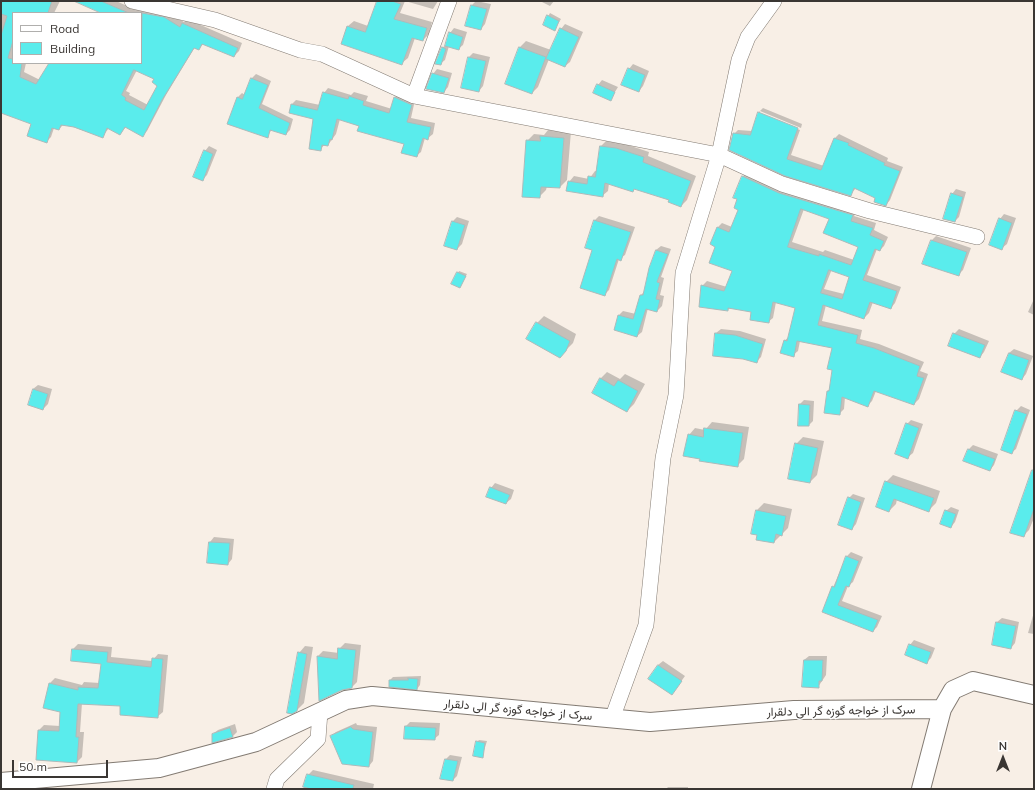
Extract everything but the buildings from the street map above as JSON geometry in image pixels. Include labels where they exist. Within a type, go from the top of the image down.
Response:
[{"type":"street","points":[[132,1],[215,20],[300,50],[322,54],[414,96],[719,155],[782,184],[870,211],[977,237]]},
{"type":"street","points":[[414,96],[450,1]]},
{"type":"street","points":[[612,719],[646,625],[663,458],[676,395],[682,273],[719,155],[738,60],[748,37],[774,1]]},
{"type":"street","points":[[921,789],[942,709],[953,690],[973,681],[1034,695]]},
{"type":"street","name":"سرک از خواجه گوزه گر الی دلقرار","points":[[1,782],[159,768],[256,742],[346,700],[372,696],[650,722],[794,710],[942,709]]},
{"type":"street","points":[[274,789],[277,779],[318,739],[320,712]]}]
